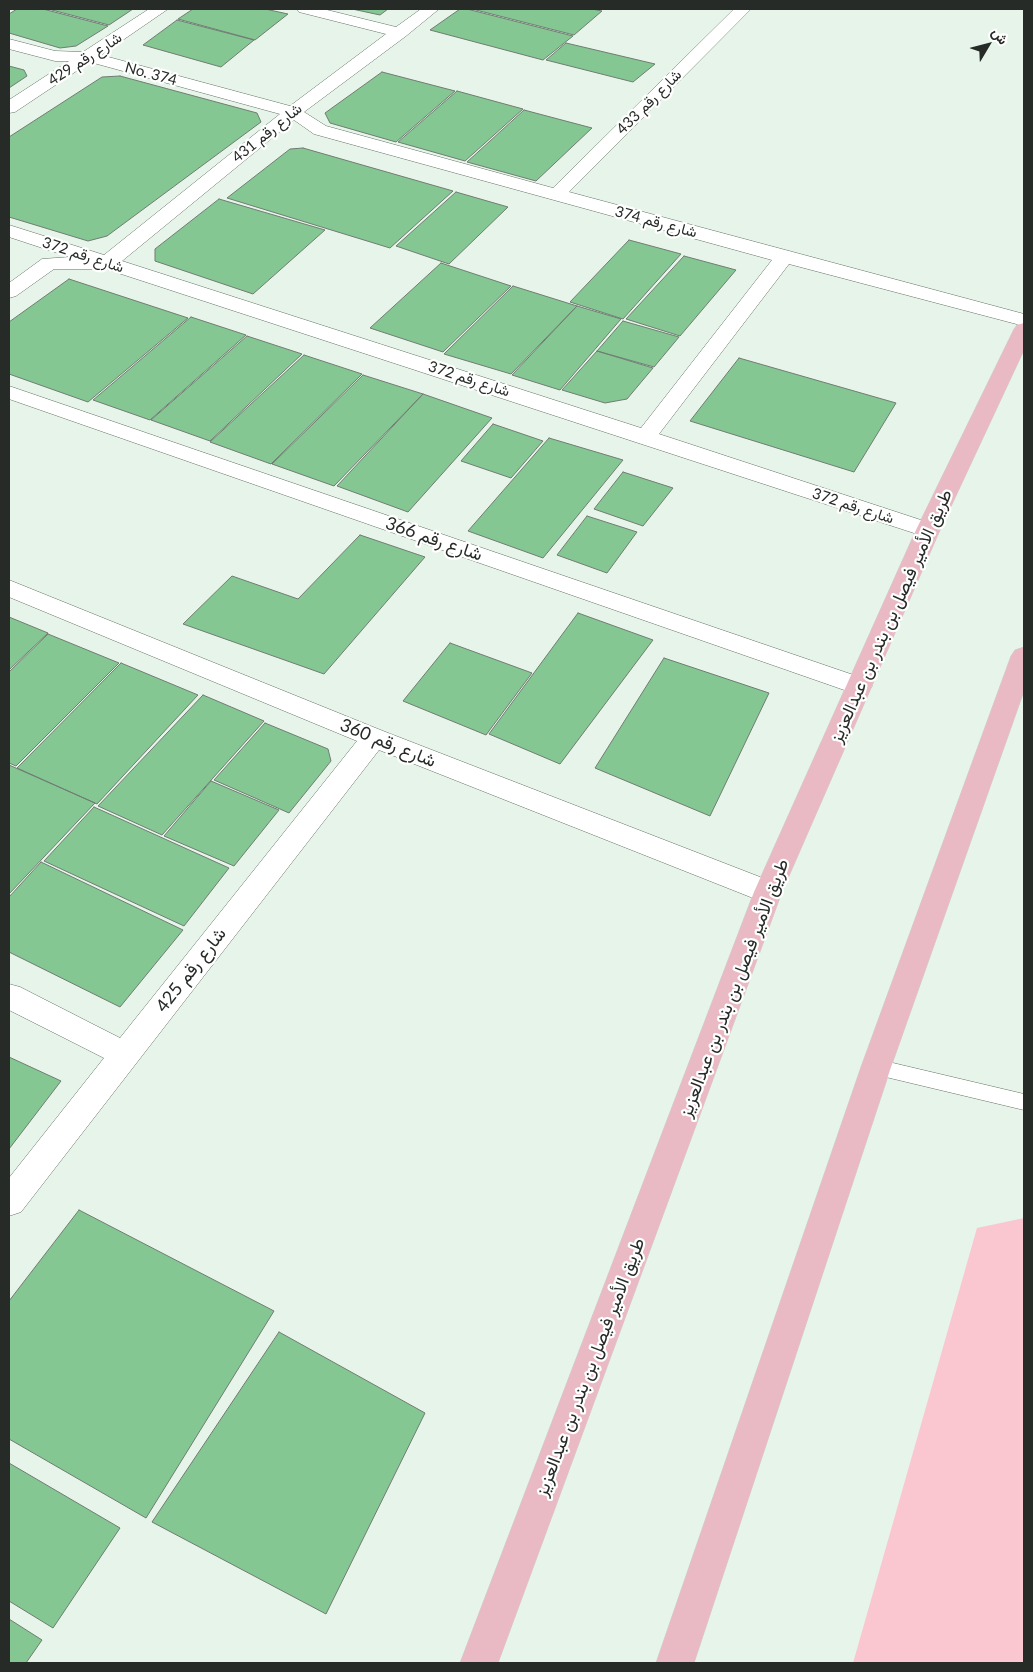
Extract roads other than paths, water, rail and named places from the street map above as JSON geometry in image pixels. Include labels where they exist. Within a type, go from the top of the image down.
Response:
[{"type":"main road","name":"طريق الأمير فيصل بن بندر بن عبدالعزيز","points":[[479,1663],[768,892],[928,530],[1024,329]]},
{"type":"main road","points":[[674,1663],[876,1067],[1024,656]]},
{"type":"street","name":"شارع رقم 429","points":[[9,108],[160,9]]},
{"type":"street","points":[[305,9],[400,33]]},
{"type":"street","name":"شارع رقم 431","points":[[107,263],[293,112],[431,9]]},
{"type":"street","name":"شارع رقم 433","points":[[556,195],[743,9]]},
{"type":"street","name":"No. 374","points":[[9,44],[55,56],[89,57],[293,112]]},
{"type":"street","name":"شارع رقم 374","points":[[293,112],[320,130],[784,257],[1024,320]]},
{"type":"street","name":"شارع رقم 372","points":[[9,231],[928,530]]},
{"type":"street","points":[[646,437],[784,257]]},
{"type":"street","points":[[9,292],[49,263],[107,263]]},
{"type":"street","name":"شارع رقم 366","points":[[9,392],[859,686]]},
{"type":"street","name":"شارع رقم 360","points":[[9,588],[374,738],[768,892]]},
{"type":"street","name":"شارع رقم 425","points":[[9,1202],[374,738]]},
{"type":"street","points":[[9,996],[124,1054]]},
{"type":"lane","points":[[876,1067],[1024,1102]]}]
